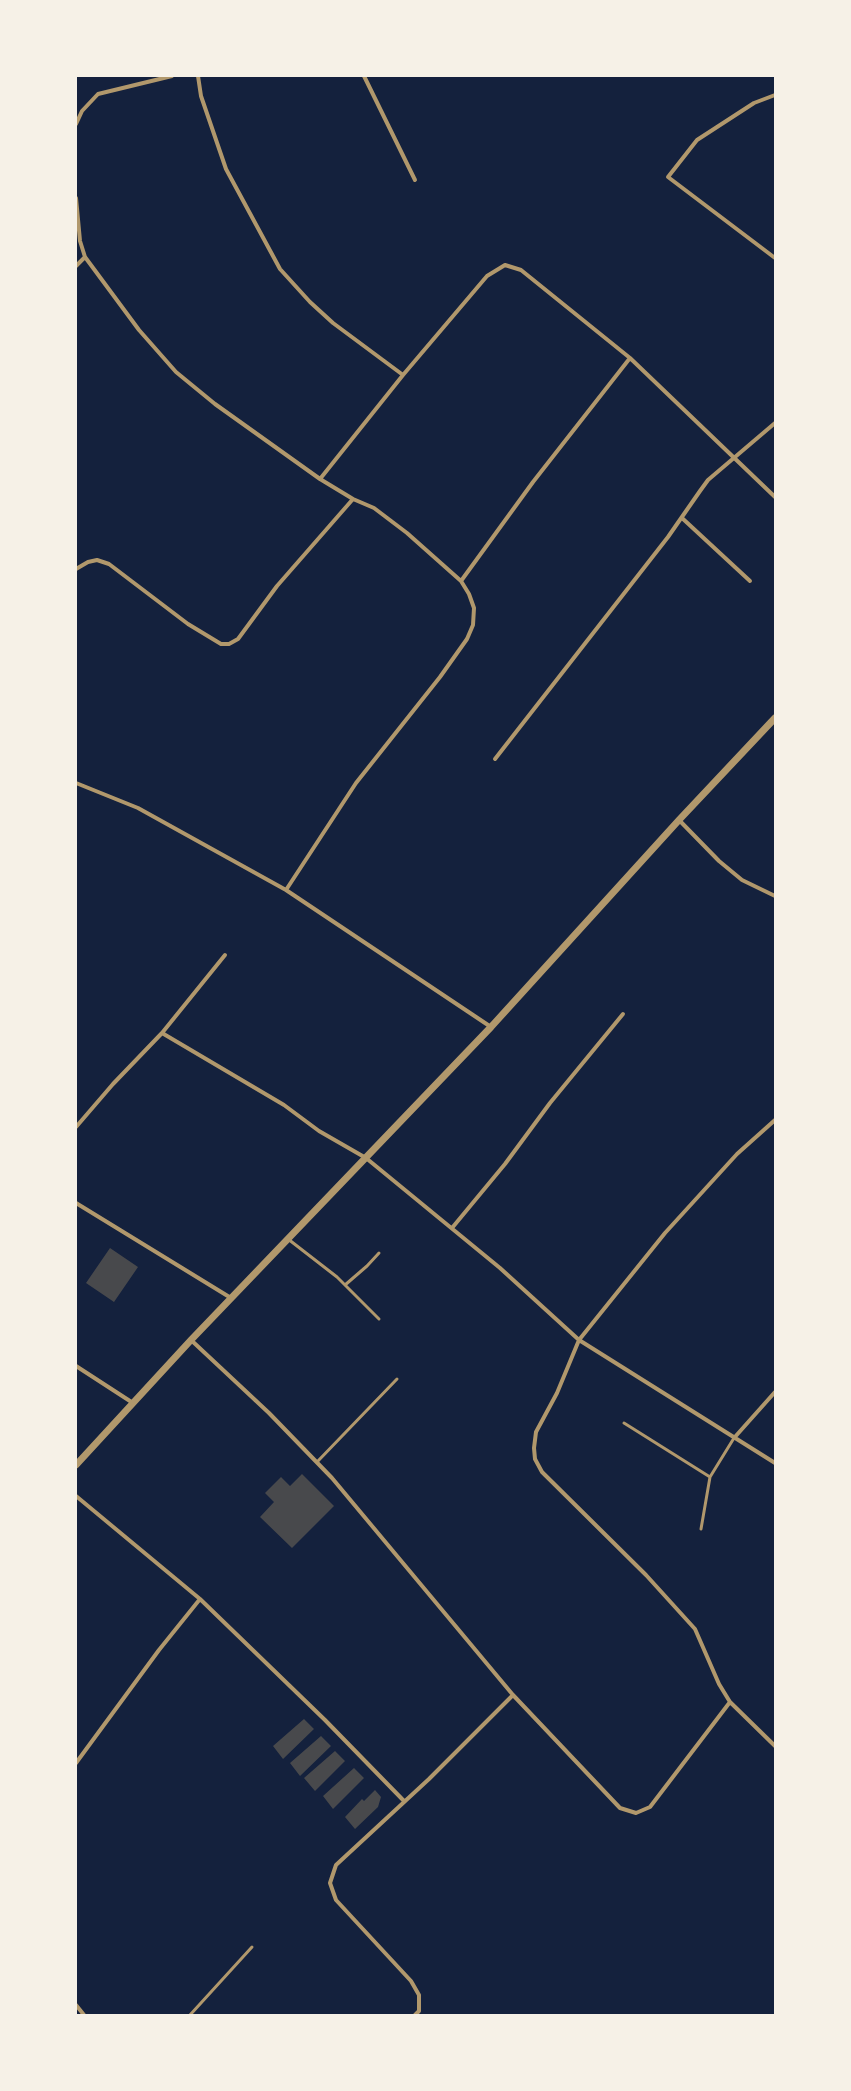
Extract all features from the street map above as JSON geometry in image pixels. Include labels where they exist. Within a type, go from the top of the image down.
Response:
[{"type":"street","points":[[76,124],[82,111],[98,94],[172,76]]},
{"type":"street","points":[[198,76],[201,96],[226,169],[280,269],[310,302],[333,324],[403,375]]},
{"type":"street","points":[[364,76],[415,180]]},
{"type":"street","points":[[775,95],[754,103],[696,140],[668,177],[775,258]]},
{"type":"street","points":[[76,198],[80,241],[84,257],[139,330],[176,372],[215,404],[320,479],[352,499],[374,508],[407,533],[461,581],[469,594],[474,608],[473,625],[467,639],[440,677],[356,783],[286,890]]},
{"type":"street","points":[[76,266],[84,257]]},
{"type":"street","points":[[320,479],[403,375],[487,276],[505,265],[521,270],[630,358],[775,497]]},
{"type":"street","points":[[461,581],[533,482],[630,358]]},
{"type":"street","points":[[495,759],[682,518],[708,480],[775,423]]},
{"type":"street","points":[[76,569],[88,562],[98,560],[109,564],[188,624],[221,644],[229,644],[238,640],[277,586],[352,499]]},
{"type":"street","points":[[682,518],[750,581]]},
{"type":"street","points":[[76,1465],[191,1340],[491,1027],[679,820],[775,718]]},
{"type":"street","points":[[76,783],[138,808],[286,890],[491,1027]]},
{"type":"street","points":[[679,820],[719,861],[742,880],[775,896]]},
{"type":"street","points":[[76,1127],[113,1084],[162,1034],[225,955]]},
{"type":"street","points":[[452,1228],[505,1164],[550,1103],[623,1014]]},
{"type":"street","points":[[162,1034],[284,1105],[319,1131],[366,1158],[500,1268],[578,1340],[775,1463]]},
{"type":"street","points":[[775,1120],[737,1154],[665,1233],[578,1340],[557,1393],[536,1432],[534,1448],[536,1459],[542,1472],[646,1575],[695,1629],[719,1684],[730,1702],[775,1746]]},
{"type":"street","points":[[76,1203],[231,1298]]},
{"type":"street","points":[[191,1340],[269,1413],[317,1462],[370,1522],[513,1695],[620,1808],[636,1813],[650,1807],[730,1702]]},
{"type":"street","points":[[76,1366],[133,1403]]},
{"type":"street","points":[[734,1438],[775,1392]]},
{"type":"street","points":[[76,1496],[200,1599],[325,1720],[404,1801]]},
{"type":"street","points":[[76,1763],[159,1650],[200,1599]]},
{"type":"street","points":[[415,2015],[419,2011],[419,1995],[410,1981],[336,1900],[330,1883],[336,1864],[375,1830],[429,1779],[513,1695]]},
{"type":"street","points":[[76,2005],[84,2015]]},
{"type":"lane","points":[[288,1239],[345,1285],[379,1319]]},
{"type":"lane","points":[[345,1285],[367,1266],[379,1253]]},
{"type":"lane","points":[[317,1462],[397,1379]]},
{"type":"lane","points":[[624,1423],[710,1477]]},
{"type":"lane","points":[[701,1529],[710,1477],[734,1438]]},
{"type":"lane","points":[[190,2015],[252,1947]]},
{"type":"building","points":[[110,1248],[138,1267],[114,1302],[86,1283]]},
{"type":"building","points":[[302,1474],[334,1506],[292,1548],[260,1517],[274,1502],[265,1493],[281,1477],[290,1486]]},
{"type":"building","points":[[304,1719],[314,1729],[283,1759],[273,1746]]},
{"type":"building","points":[[321,1736],[331,1746],[300,1776],[290,1763]]},
{"type":"building","points":[[335,1751],[345,1761],[315,1791],[304,1778]]},
{"type":"building","points":[[354,1768],[364,1778],[333,1809],[323,1796]]},
{"type":"building","points":[[375,1790],[381,1797],[378,1807],[355,1829],[345,1817],[362,1799],[364,1801]]}]
